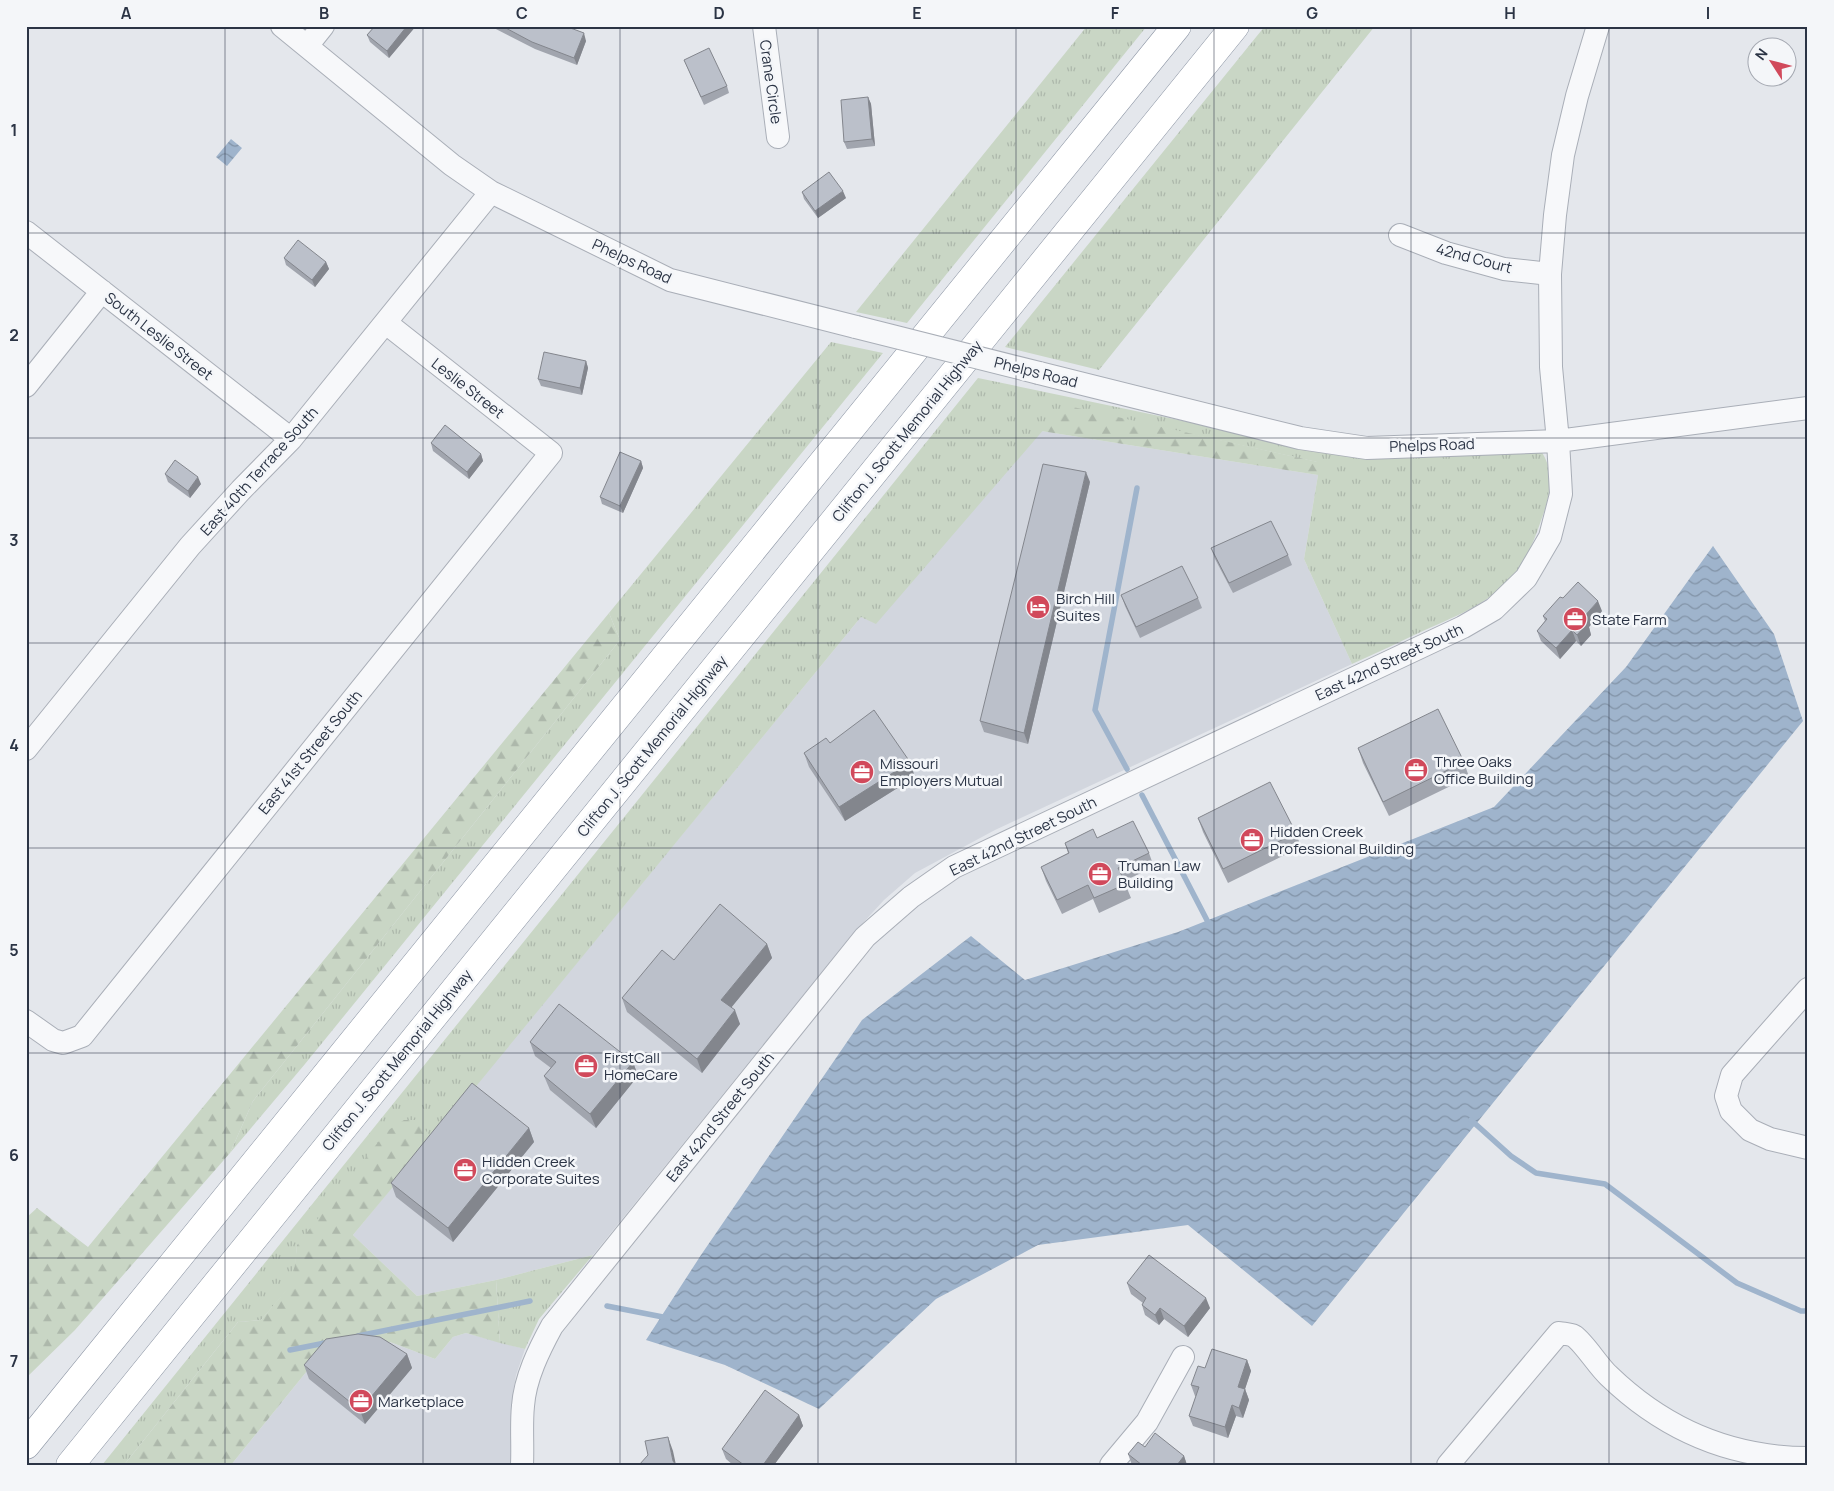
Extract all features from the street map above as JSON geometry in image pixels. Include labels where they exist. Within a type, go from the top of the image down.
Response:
[{"type":"highway","points":[[26,1445],[1177,26]]},
{"type":"highway","name":"Clifton J. Scott Memorial Highway","points":[[70,1465],[1235,26]]},
{"type":"highway","points":[[26,1416],[114,1337]]},
{"type":"street","name":"Phelps Road","points":[[282,26],[452,165],[491,192],[670,280],[856,327],[1300,438],[1367,448],[1558,440],[1808,408]]},
{"type":"street","points":[[307,46],[323,26]]},
{"type":"street","name":"Crane Circle","points":[[764,26],[778,137]]},
{"type":"street","name":"East 42nd Street South","points":[[522,1465],[523,1406],[526,1388],[538,1352],[552,1326],[865,937],[911,897],[954,867],[1454,631],[1494,609],[1526,578],[1550,537],[1561,494],[1551,367],[1550,274],[1554,215],[1563,155],[1577,96],[1598,26]]},
{"type":"street","name":"East 40th Terrace South","points":[[26,749],[190,546],[291,439],[491,192]]},
{"type":"street","name":"South Leslie Street","points":[[26,232],[291,439]]},
{"type":"street","name":"42nd Court","points":[[1400,235],[1446,252],[1504,268],[1550,274]]},
{"type":"street","points":[[26,386],[102,291]]},
{"type":"street","name":"Leslie Street","points":[[386,323],[551,453]]},
{"type":"street","name":"East 41st Street South","points":[[26,1021],[53,1040],[63,1043],[68,1043],[82,1036],[551,453]]},
{"type":"street","points":[[1808,989],[1732,1075],[1726,1096],[1732,1111],[1750,1130],[1770,1139],[1808,1148]]},
{"type":"street","points":[[1448,1465],[1559,1333],[1573,1336],[1609,1376],[1654,1413],[1733,1457],[1808,1458]]},
{"type":"street","points":[[1111,1465],[1147,1422],[1183,1358]]},
{"type":"shaded area","points":[[1041,431],[1318,475],[1304,559],[1352,664],[995,830],[915,873],[884,900],[851,936],[593,1255],[496,1280],[417,1296],[353,1235],[861,617],[876,623]]},
{"type":"shaded area","points":[[466,1333],[525,1349],[516,1375],[513,1392],[511,1422],[514,1465],[231,1465],[324,1350],[390,1342],[435,1359],[453,1337]]},
{"type":"green space","points":[[1087,26],[1147,26],[907,323],[856,312]]},
{"type":"green space","points":[[1265,26],[1375,26],[1099,370],[1005,347]]},
{"type":"green space","points":[[831,342],[883,353],[305,1064],[230,1153],[253,1101],[620,640],[609,613]]},
{"type":"green space","points":[[978,378],[1303,446],[1540,450],[1548,464],[1550,489],[1536,535],[1526,557],[1508,582],[1498,591],[1463,613],[1352,664],[1304,559],[1318,475],[1317,462],[1064,406],[876,624],[861,617],[432,1140],[297,1245],[294,1282],[261,1320],[238,1322],[124,1465],[102,1465]]},
{"type":"green space","points":[[1064,405],[1318,462],[1318,475],[1041,431]]},
{"type":"green space","points":[[609,613],[620,640],[253,1101],[230,1153],[75,1330],[26,1378],[26,1218],[37,1208],[88,1247]]},
{"type":"green space","points":[[404,1120],[419,1120],[432,1140],[353,1235],[417,1296],[496,1280],[500,1343],[466,1333],[453,1337],[435,1359],[390,1342],[324,1350],[231,1465],[124,1465],[238,1322],[261,1320],[293,1282],[297,1245],[387,1131]]},
{"type":"green space","points":[[593,1255],[539,1319],[525,1349],[500,1343],[496,1280]]},
{"type":"water","points":[[231,139],[242,148],[227,166],[216,157]]},
{"type":"water","points":[[1713,546],[1774,634],[1803,721],[1312,1326],[1188,1225],[1038,1245],[936,1299],[819,1409],[725,1365],[646,1340],[701,1255],[862,1020],[971,936],[1025,980],[1178,932],[1494,807],[1626,667]]},
{"type":"building","points":[[375,26],[407,26],[387,51],[367,35]]},
{"type":"building","points":[[502,26],[565,26],[584,33],[574,58],[532,42]]},
{"type":"building","points":[[709,48],[727,86],[701,97],[684,60]]},
{"type":"building","points":[[868,97],[872,139],[844,142],[841,100]]},
{"type":"building","points":[[829,172],[843,191],[815,211],[802,192]]},
{"type":"building","points":[[298,240],[326,262],[312,280],[284,258]]},
{"type":"building","points":[[544,352],[586,361],[580,388],[538,379]]},
{"type":"building","points":[[445,425],[481,454],[467,472],[431,443]]},
{"type":"building","points":[[620,452],[641,461],[620,506],[600,497]]},
{"type":"building","points":[[175,460],[198,477],[188,491],[165,474]]},
{"type":"building","name":"Birch Hill Suites","points":[[1043,464],[1086,472],[1024,733],[980,721]]},
{"type":"building","points":[[1271,521],[1288,555],[1229,583],[1211,548]]},
{"type":"building","points":[[1182,566],[1198,598],[1136,627],[1121,595]]},
{"type":"building","name":"State Farm","points":[[1578,582],[1598,601],[1582,619],[1587,624],[1577,635],[1572,630],[1556,648],[1537,631],[1547,619],[1543,616],[1560,597],[1563,598]]},
{"type":"building","name":"Three Oaks Office Building","points":[[1438,709],[1464,762],[1383,802],[1358,748]]},
{"type":"building","name":"Missouri Employers Mutual","points":[[874,710],[910,762],[839,807],[804,753],[826,738],[830,743]]},
{"type":"building","name":"Hidden Creek Professional Building","points":[[1270,782],[1296,833],[1223,869],[1198,818]]},
{"type":"building","name":"Truman Law Building","points":[[1133,821],[1149,853],[1118,868],[1126,884],[1094,898],[1088,885],[1057,900],[1041,867],[1069,853],[1065,843],[1093,829],[1097,838]]},
{"type":"building","points":[[720,904],[767,944],[721,1000],[735,1010],[697,1059],[622,998],[662,950],[674,960]]},
{"type":"building","name":"FirstCall HomeCare","points":[[559,1004],[633,1062],[590,1114],[544,1076],[556,1062],[530,1042]]},
{"type":"building","name":"Hidden Creek Corporate Suites","points":[[472,1083],[529,1128],[448,1228],[391,1183]]},
{"type":"building","points":[[1149,1255],[1206,1298],[1184,1326],[1160,1308],[1155,1315],[1142,1305],[1146,1298],[1127,1283]]},
{"type":"building","name":"Marketplace","points":[[358,1334],[380,1337],[407,1354],[360,1410],[304,1365],[326,1339]]},
{"type":"building","points":[[1212,1349],[1247,1360],[1238,1387],[1245,1389],[1239,1408],[1232,1405],[1225,1427],[1189,1416],[1199,1387],[1191,1385],[1198,1366],[1205,1368]]},
{"type":"building","points":[[765,1390],[799,1415],[763,1465],[744,1465],[722,1449]]},
{"type":"building","points":[[1155,1433],[1184,1456],[1177,1465],[1142,1465],[1128,1454],[1138,1442],[1145,1447]]},
{"type":"building","points":[[668,1437],[673,1461],[676,1465],[639,1465],[648,1455],[645,1441]]},
{"type":"waterway","points":[[1127,769],[1095,710],[1137,488]]},
{"type":"waterway","points":[[1142,795],[1210,926]]},
{"type":"waterway","points":[[1471,1120],[1511,1156],[1536,1173],[1605,1184],[1737,1283],[1801,1311],[1808,1311]]},
{"type":"waterway","points":[[358,1336],[530,1301]]},
{"type":"waterway","points":[[607,1306],[668,1318]]},
{"type":"waterway","points":[[290,1350],[330,1342]]},
{"type":"place","name":"Birch Hill Suites","points":[[1038,607]]},
{"type":"place","name":"State Farm","points":[[1575,619]]},
{"type":"place","name":"Three Oaks Office Building","points":[[1416,770]]},
{"type":"place","name":"Missouri Employers Mutual","points":[[862,772]]},
{"type":"place","name":"Hidden Creek Professional Building","points":[[1252,840]]},
{"type":"place","name":"Truman Law Building","points":[[1100,874]]},
{"type":"place","name":"FirstCall HomeCare","points":[[586,1066]]},
{"type":"place","name":"Hidden Creek Corporate Suites","points":[[465,1170]]},
{"type":"place","name":"Marketplace","points":[[361,1401]]}]
